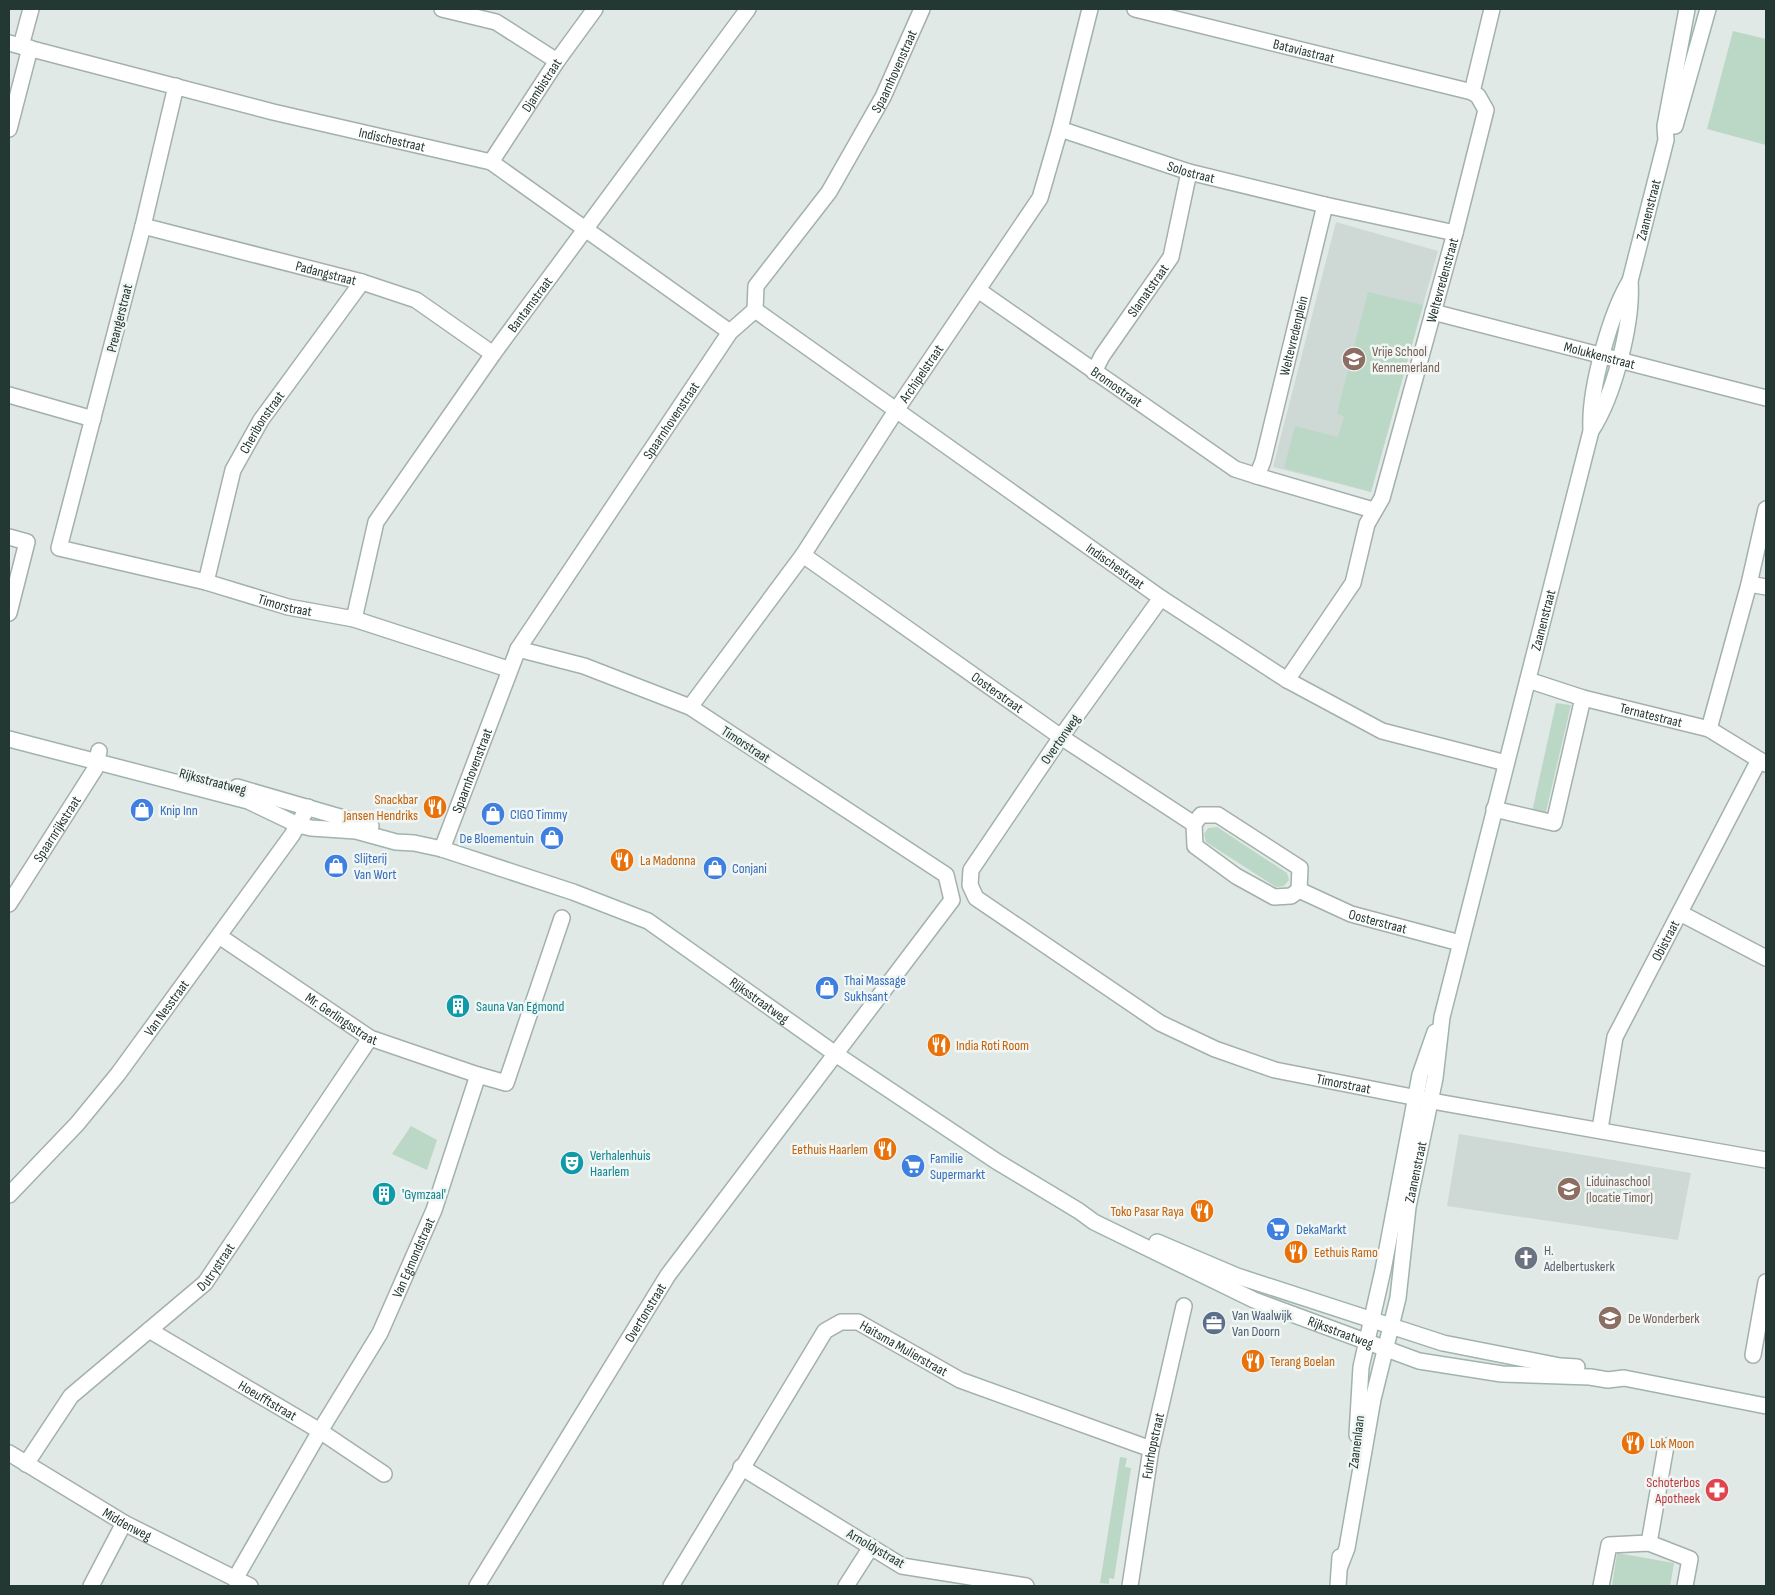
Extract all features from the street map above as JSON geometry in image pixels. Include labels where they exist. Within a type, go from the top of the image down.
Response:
[{"type":"street","points":[[9,129],[20,46],[31,9]]},
{"type":"street","points":[[442,9],[477,13],[496,22],[557,61]]},
{"type":"street","name":"Djambistraat","points":[[491,162],[557,61],[595,9]]},
{"type":"street","name":"Bantamstraat","points":[[354,619],[376,522],[493,354],[748,9]]},
{"type":"street","name":"Spaarnhovenstraat","points":[[442,849],[508,670],[518,649],[730,332],[755,310],[756,286],[829,192],[883,97],[922,9]]},
{"type":"street","name":"Archipelstraat","points":[[690,707],[803,555],[897,409],[1040,198],[1060,129],[1090,9]]},
{"type":"street","name":"Bataviastraat","points":[[1135,9],[1472,92]]},
{"type":"street","points":[[1472,92],[1492,9]]},
{"type":"street","name":"Zaanenstraat","points":[[1391,1326],[1398,1298],[1423,1099],[1420,1075],[1442,1017],[1591,431],[1590,416],[1603,356],[1622,294],[1630,281],[1666,140],[1665,126],[1687,9]]},
{"type":"street","name":"Zaanenstraat","points":[[1666,140],[1674,129],[1708,9]]},
{"type":"street","name":"Indischestraat","points":[[20,46],[273,112],[491,162],[584,230],[730,332]]},
{"type":"street","name":"Preangerstraat","points":[[59,548],[143,226],[176,86]]},
{"type":"street","name":"Weltevredenstraat","points":[[1287,680],[1353,583],[1367,524],[1373,510],[1382,498],[1455,233],[1486,110],[1478,96],[1472,92]]},
{"type":"street","name":"Solostraat","points":[[1060,129],[1189,172],[1325,205]]},
{"type":"street","name":"Slamatstraat","points":[[1094,372],[1102,356],[1171,256],[1189,172]]},
{"type":"street","points":[[1325,205],[1455,233]]},
{"type":"street","name":"Weltevredenplein","points":[[1257,476],[1263,461],[1325,205]]},
{"type":"street","name":"Padangstraat","points":[[143,226],[362,282],[416,300],[493,354]]},
{"type":"street","name":"Zaanenstraat","points":[[1591,431],[1600,418],[1618,360],[1631,296],[1630,281]]},
{"type":"street","name":"Cheribonstraat","points":[[206,582],[233,470],[261,420],[362,282]]},
{"type":"street","name":"Bromostraat","points":[[978,290],[1235,469],[1257,476]]},
{"type":"street","name":"Indischestraat","points":[[755,310],[1161,598],[1287,680],[1382,731],[1506,763]]},
{"type":"street","name":"Molukkenstraat","points":[[1433,312],[1766,398]]},
{"type":"street","points":[[9,395],[93,419]]},
{"type":"street","points":[[1257,476],[1373,510]]},
{"type":"street","points":[[1709,729],[1749,584],[1766,509]]},
{"type":"street","points":[[9,537],[27,542],[9,613]]},
{"type":"street","name":"Timorstraat","points":[[59,548],[206,582],[288,607],[354,619],[508,670]]},
{"type":"street","name":"Oosterstraat","points":[[803,555],[1061,737],[1194,824]]},
{"type":"street","points":[[1749,584],[1766,587]]},
{"type":"street","name":"Overtonweg","points":[[970,885],[971,870],[1061,737],[1161,598]]},
{"type":"street","name":"Timorstraat","points":[[518,649],[584,666],[690,707],[946,875],[950,885],[952,900],[837,1055]]},
{"type":"street","name":"Ternatestraat","points":[[1528,680],[1583,698],[1709,729],[1763,762]]},
{"type":"street","points":[[1494,809],[1554,823],[1583,698]]},
{"type":"street","name":"Rijksstraatweg","points":[[9,728],[248,801],[298,825],[312,828],[356,831],[396,842],[414,843],[442,849],[573,892],[648,921],[837,1055],[996,1160],[1079,1210],[1094,1222],[1254,1300],[1420,1361],[1502,1374],[1608,1380],[1624,1378]]},
{"type":"street","name":"Rijksstraatweg","points":[[9,739],[98,756],[308,807],[398,834],[414,843]]},
{"type":"street","name":"Spaarnrijkstraat","points":[[9,904],[95,770],[98,756]]},
{"type":"street","name":"Obistraat","points":[[1600,1129],[1615,1038],[1680,913],[1763,762]]},
{"type":"street","name":"Van Nesstraat","points":[[9,1195],[77,1124],[118,1074],[298,825],[308,807]]},
{"type":"street","points":[[1202,815],[1218,815],[1300,868],[1300,890],[1291,896],[1274,897],[1236,876],[1195,846],[1194,824],[1202,815]]},
{"type":"street","name":"Timorstraat","points":[[970,885],[976,898],[1160,1023],[1215,1049],[1275,1070],[1423,1099],[1766,1160]]},
{"type":"street","name":"Oosterstraat","points":[[1300,890],[1351,914],[1460,943]]},
{"type":"street","points":[[1680,913],[1766,958]]},
{"type":"street","points":[[478,1075],[506,1083],[562,918]]},
{"type":"street","name":"Mr. Gerlingsstraat","points":[[219,936],[370,1038],[478,1075]]},
{"type":"street","name":"Dutrystraat","points":[[26,1464],[70,1396],[205,1283],[370,1038]]},
{"type":"street","name":"Overtonstraat","points":[[477,1586],[668,1276],[837,1055]]},
{"type":"street","name":"Van Egmondstraat","points":[[235,1579],[320,1431],[380,1333],[434,1210],[478,1075]]},
{"type":"street","name":"Zaanenstraat","points":[[1372,1320],[1423,1099]]},
{"type":"street","name":"Rijksstraatweg","points":[[1079,1210],[1097,1215],[1200,1262],[1237,1276],[1443,1343],[1560,1366],[1609,1371],[1624,1378],[1766,1406]]},
{"type":"street","points":[[1753,1355],[1766,1282]]},
{"type":"street","name":"Fuhrhopstraat","points":[[1130,1586],[1151,1449],[1184,1306]]},
{"type":"street","name":"Zaanenlaan","points":[[1338,1586],[1340,1547],[1355,1455],[1361,1398],[1361,1367],[1372,1320]]},
{"type":"street","name":"Haitsma Mulierstraat","points":[[671,1586],[741,1467],[825,1331],[841,1322],[858,1322],[960,1380],[1151,1449]]},
{"type":"street","name":"Zaanenlaan","points":[[1340,1566],[1347,1548],[1373,1399],[1391,1326]]},
{"type":"street","name":"Hoeufftstraat","points":[[149,1330],[320,1431],[384,1474]]},
{"type":"street","points":[[1650,1543],[1666,1446]]},
{"type":"street","name":"Middenweg","points":[[9,1453],[124,1523],[250,1586]]},
{"type":"street","name":"Arnoldystraat","points":[[741,1467],[902,1566],[1026,1586]]},
{"type":"street","points":[[91,1586],[124,1523]]},
{"type":"street","points":[[1601,1586],[1609,1545],[1650,1543],[1690,1559],[1685,1586]]},
{"type":"street","points":[[846,1586],[871,1547]]},
{"type":"shaded area","name":"Vrije School Kennemerland","points":[[1336,222],[1438,251],[1371,492],[1273,467]]},
{"type":"shaded area","name":"Liduinaschool (locatie Timor)","points":[[1459,1134],[1691,1173],[1678,1240],[1447,1206]]},
{"type":"green space","points":[[1733,31],[1766,39],[1766,145],[1707,129]]},
{"type":"green space","points":[[1368,292],[1423,305],[1371,492],[1284,468],[1295,426],[1338,437],[1344,417],[1337,413]]},
{"type":"green space","points":[[1556,703],[1571,705],[1545,816],[1532,812]]},
{"type":"green space","points":[[1217,827],[1287,873],[1289,880],[1284,886],[1276,887],[1206,842],[1204,834],[1208,828]]},
{"type":"green space","points":[[411,1126],[437,1140],[427,1170],[392,1154]]},
{"type":"green space","points":[[1120,1457],[1127,1458],[1125,1467],[1131,1468],[1114,1579],[1109,1578],[1109,1584],[1100,1583]]},
{"type":"green space","points":[[1617,1553],[1674,1563],[1670,1586],[1612,1586]]},
{"type":"place","name":"Vrije School Kennemerland","points":[[1354,359]]},
{"type":"place","name":"Snackbar Jansen Hendriks","points":[[435,807]]},
{"type":"place","name":"Knip Inn","points":[[142,810]]},
{"type":"place","name":"CIGO Timmy","points":[[493,814]]},
{"type":"place","name":"De Bloementuin","points":[[552,838]]},
{"type":"place","name":"La Madonna","points":[[622,860]]},
{"type":"place","name":"Slijterij Van Wort","points":[[336,866]]},
{"type":"place","name":"Conjani","points":[[715,868]]},
{"type":"place","name":"Thai Massage Sukhsant","points":[[827,988]]},
{"type":"place","name":"Sauna Van Egmond","points":[[458,1006]]},
{"type":"place","name":"India Roti Room","points":[[939,1045]]},
{"type":"place","name":"Eethuis Haarlem","points":[[885,1149]]},
{"type":"place","name":"Verhalenhuis Haarlem","points":[[572,1163]]},
{"type":"place","name":"Familie Supermarkt","points":[[913,1166]]},
{"type":"place","name":"Liduinaschool (locatie Timor)","points":[[1569,1189]]},
{"type":"place","name":"'Gymzaal'","points":[[384,1194]]},
{"type":"place","name":"Toko Pasar Raya","points":[[1202,1211]]},
{"type":"place","name":"DekaMarkt","points":[[1278,1229]]},
{"type":"place","name":"Eethuis Ramo","points":[[1296,1252]]},
{"type":"place","name":"H. Adelbertuskerk","points":[[1526,1258]]},
{"type":"place","name":"De Wonderberk","points":[[1610,1318]]},
{"type":"place","name":"Van Waalwijk Van Doorn","points":[[1214,1323]]},
{"type":"place","name":"Terang Boelan","points":[[1253,1361]]},
{"type":"place","name":"Lok Moon","points":[[1633,1443]]},
{"type":"place","name":"Schoterbos Apotheek","points":[[1717,1490]]}]
